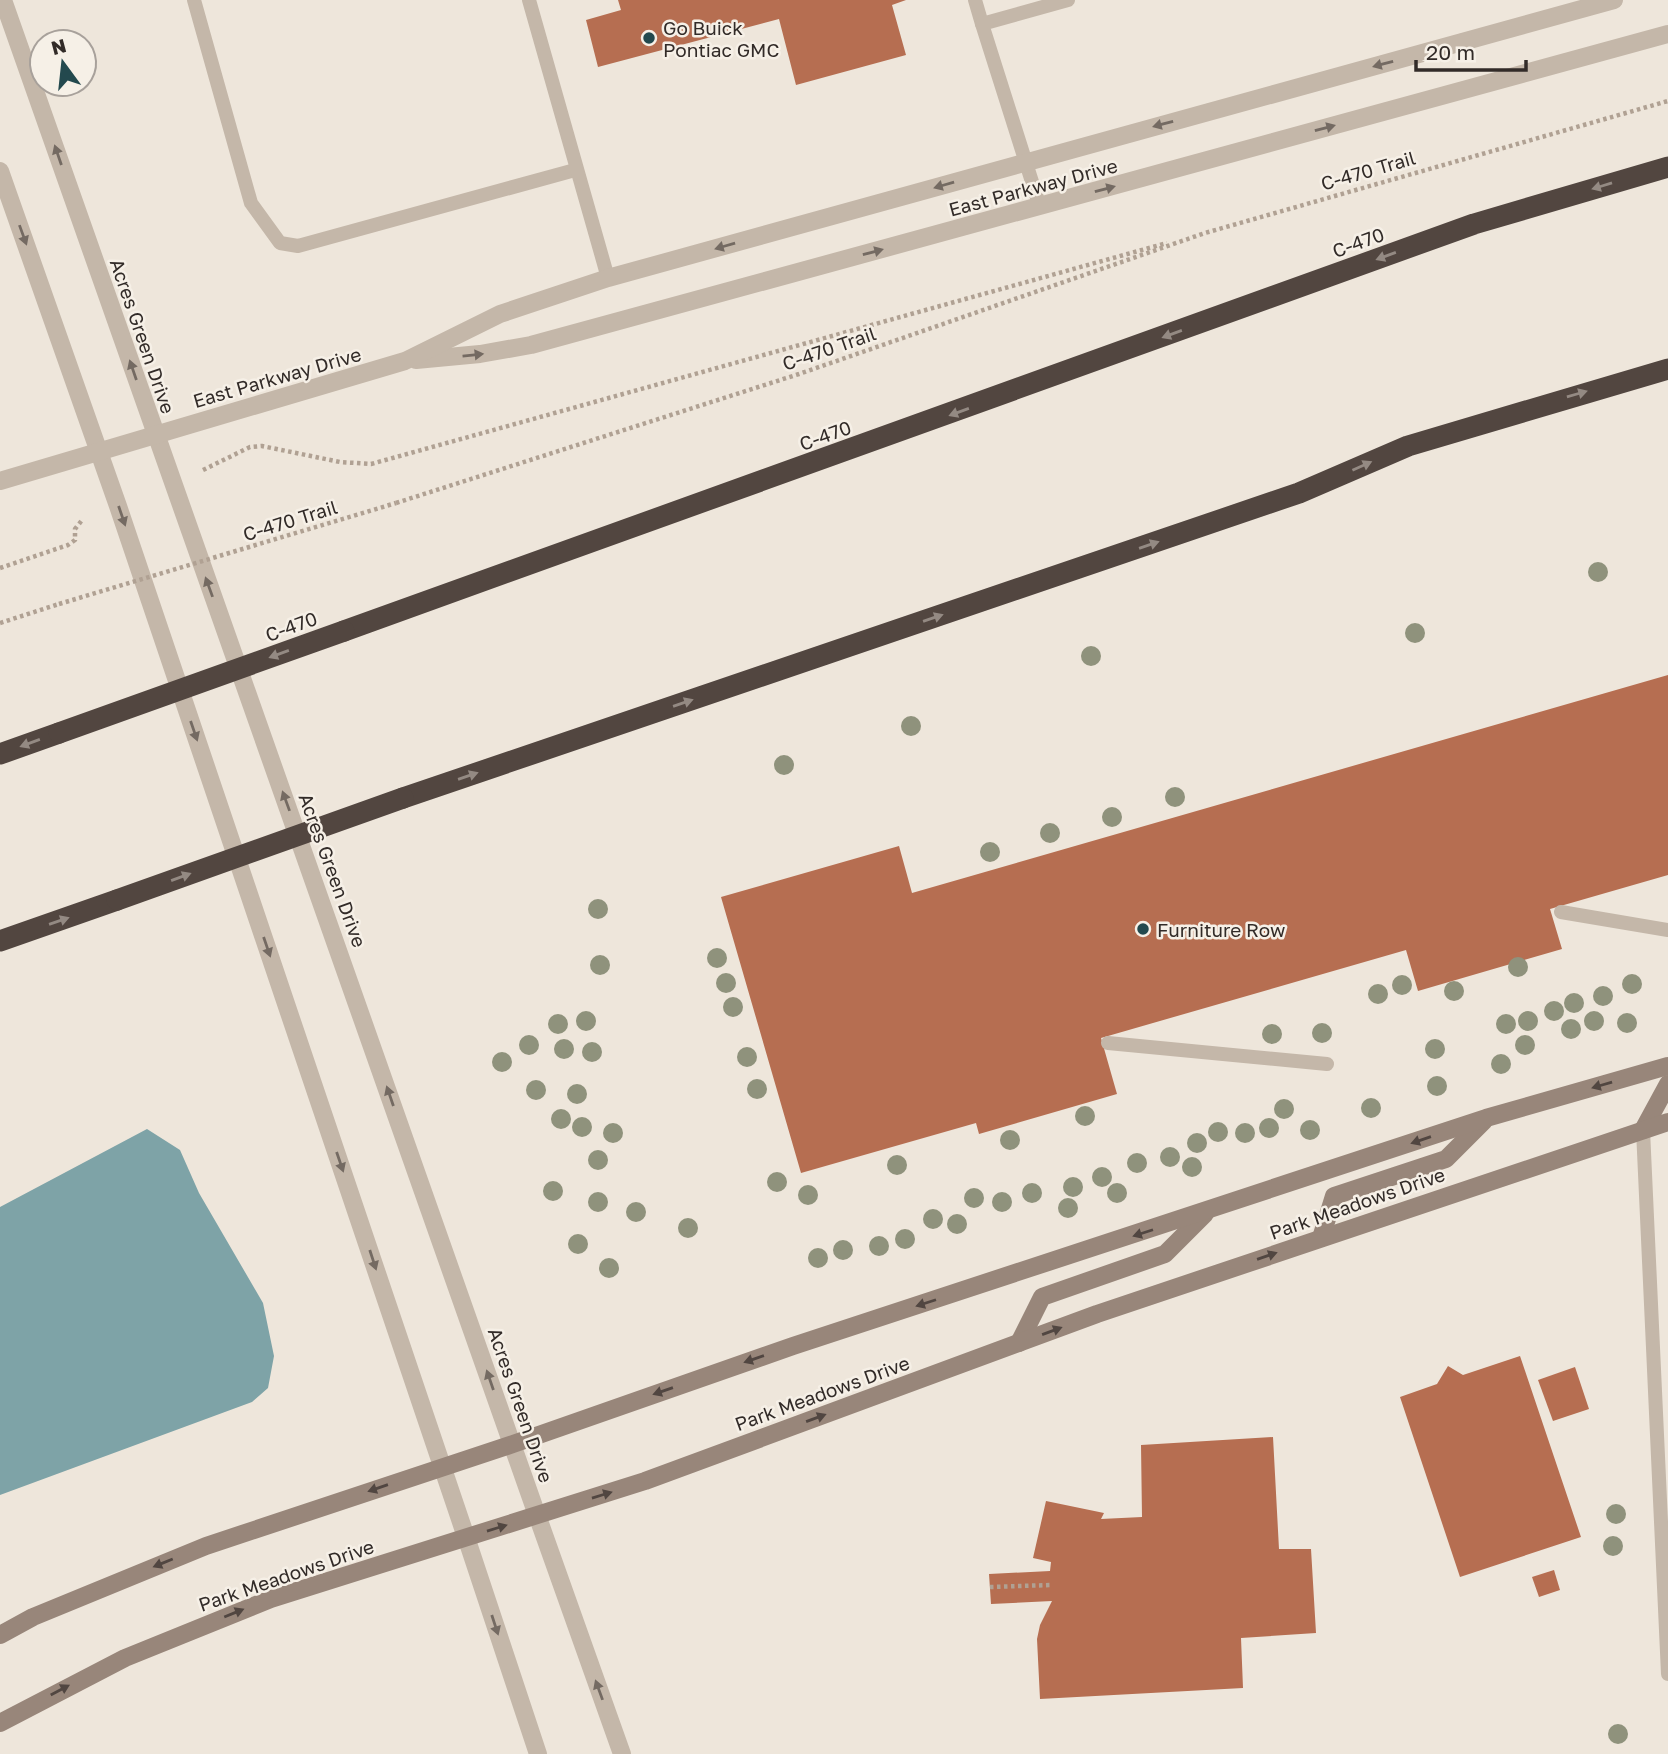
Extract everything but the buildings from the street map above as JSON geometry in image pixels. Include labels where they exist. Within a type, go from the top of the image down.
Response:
[{"type":"highway","name":"C-470","points":[[0,754],[1475,224],[1668,167]]},
{"type":"highway","points":[[0,941],[403,798],[1274,502],[1408,446],[1668,369]]},
{"type":"main road","name":"Park Meadows Drive","points":[[0,1635],[33,1617],[206,1546],[513,1444],[793,1346],[1208,1212],[1486,1118],[1668,1066]]},
{"type":"main road","points":[[1643,1130],[1668,1084]]},
{"type":"main road","points":[[1321,1238],[1334,1196],[1446,1158],[1486,1118]]},
{"type":"main road","name":"Park Meadows Drive","points":[[0,1723],[64,1688],[161,1642],[271,1599],[645,1481],[1019,1343],[1668,1122]]},
{"type":"main road","points":[[1019,1343],[1042,1297],[1165,1254],[1208,1212]]},
{"type":"street","name":"Acres Green Drive","points":[[3,0],[622,1754]]},
{"type":"street","name":"East Parkway Drive","points":[[0,481],[405,361],[500,314],[608,278],[1614,0]]},
{"type":"street","name":"East Parkway Drive","points":[[405,361],[480,354],[531,345],[1668,34]]},
{"type":"street","points":[[0,171],[99,451],[538,1754]]},
{"type":"lane","points":[[194,0],[251,203],[280,243],[298,246],[575,170]]},
{"type":"lane","points":[[529,0],[575,170],[608,278]]},
{"type":"lane","points":[[975,0],[1040,207]]},
{"type":"lane","points":[[982,23],[1068,0]]},
{"type":"lane","points":[[1560,912],[1668,930]]},
{"type":"lane","points":[[1108,1043],[1327,1064]]},
{"type":"lane","points":[[1643,1130],[1668,1674]]},
{"type":"path","name":"C-470 Trail","points":[[0,623],[396,503],[799,374],[1205,233],[1668,101]]},
{"type":"path","points":[[203,470],[250,447],[262,446],[340,462],[371,464],[1205,233]]},
{"type":"path","points":[[0,568],[68,545],[75,540],[75,528],[82,520]]},
{"type":"path","points":[[990,1587],[1051,1585]]},
{"type":"water","points":[[147,1129],[180,1150],[199,1193],[263,1303],[274,1356],[268,1388],[252,1402],[0,1495],[0,1207]]},
{"type":"place","name":"Go Buick Pontiac GMC","points":[[649,38]]},
{"type":"place","name":"Furniture Row","points":[[1143,929]]}]
